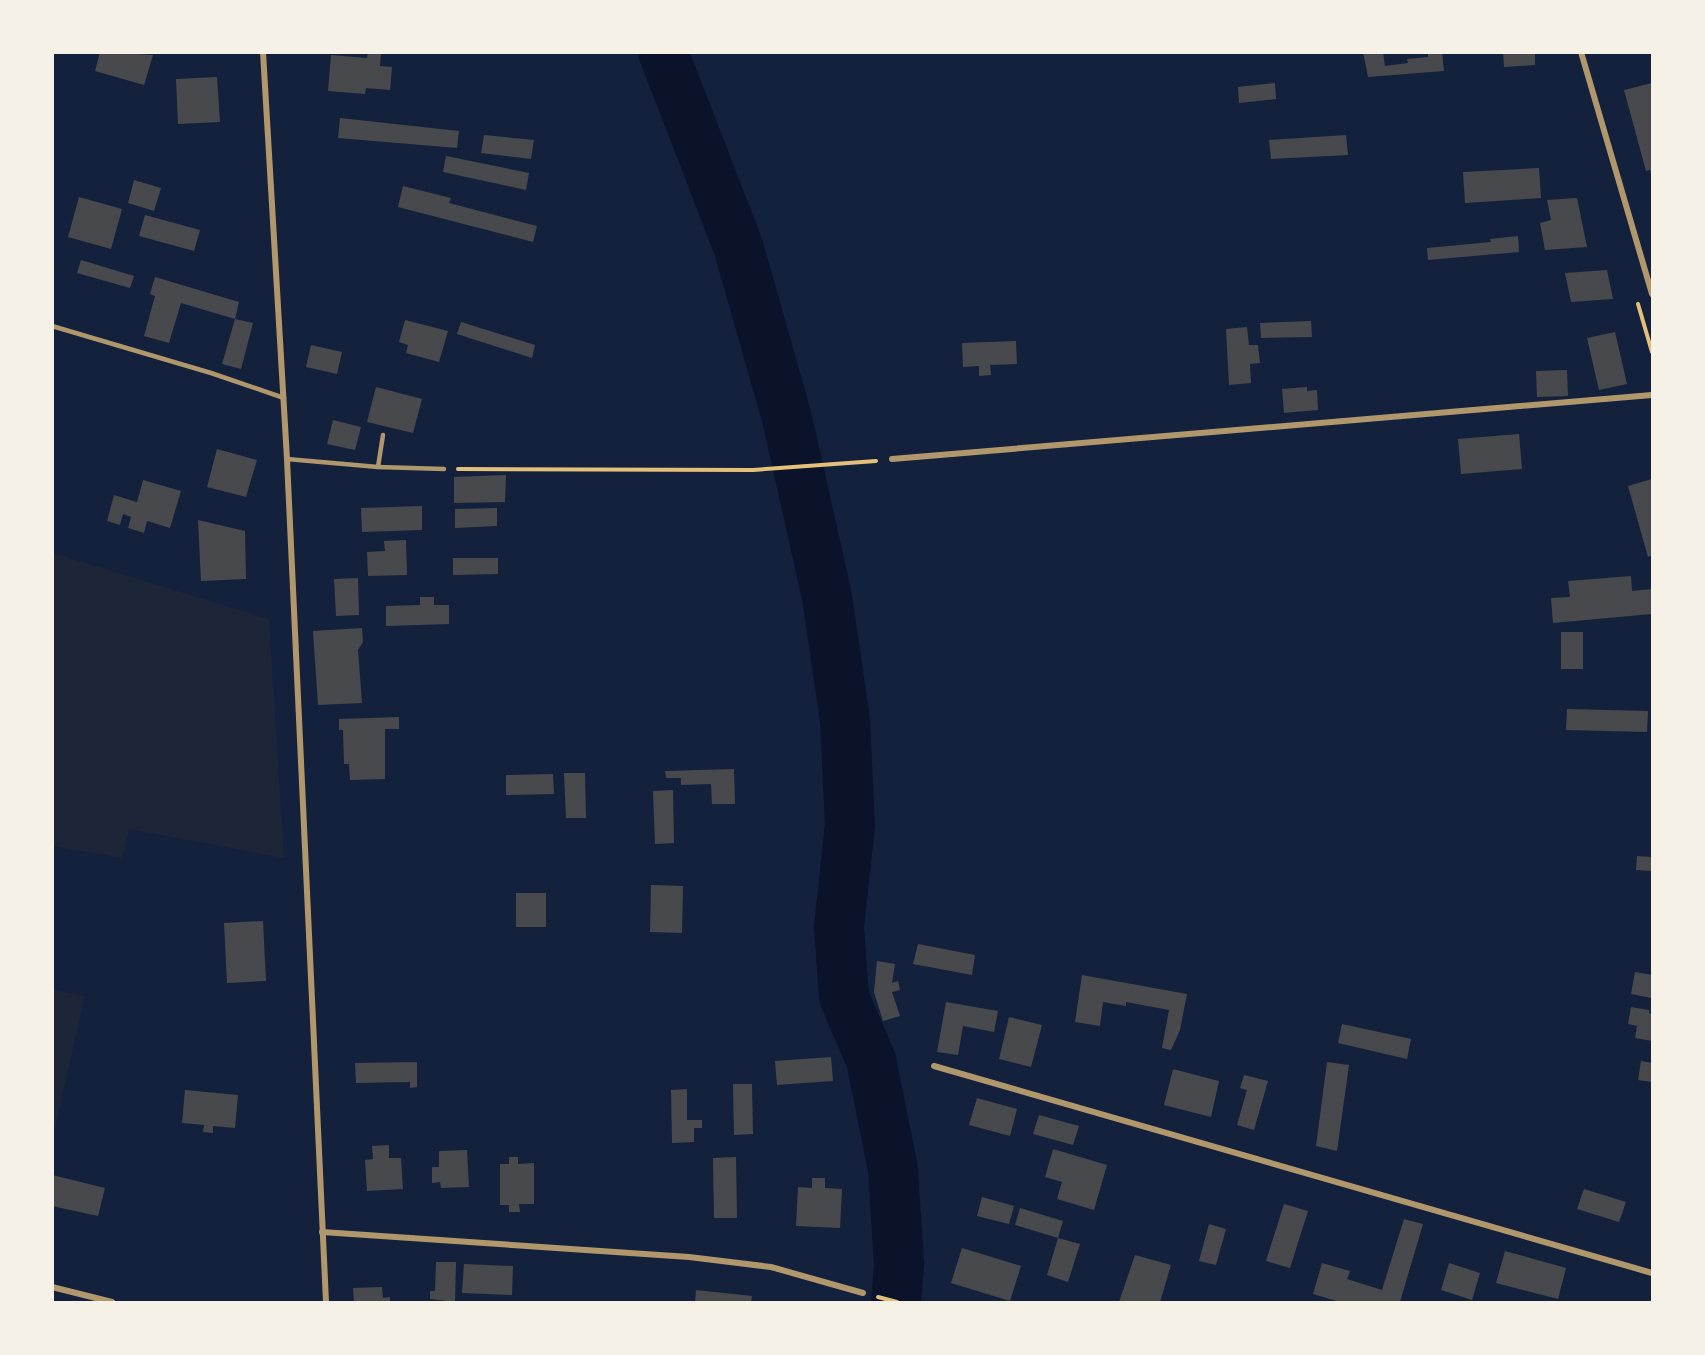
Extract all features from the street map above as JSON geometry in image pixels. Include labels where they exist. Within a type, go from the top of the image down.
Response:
[{"type":"street","points":[[263,52],[284,398],[326,1302]]},
{"type":"street","points":[[1581,52],[1653,294]]},
{"type":"street","points":[[892,459],[1653,395]]},
{"type":"street","points":[[934,1066],[1653,1274]]},
{"type":"street","points":[[322,1232],[700,1258],[771,1267],[863,1293]]},
{"type":"street","points":[[52,1287],[112,1302]]},
{"type":"lane","points":[[52,326],[211,373],[284,398]]},
{"type":"lane","points":[[378,466],[383,435]]},
{"type":"lane","points":[[287,459],[444,469]]},
{"type":"path","points":[[444,469],[753,470],[892,459]]},
{"type":"shaded area","points":[[53,553],[269,619],[284,858],[129,829],[122,858],[53,846]]},
{"type":"shaded area","points":[[52,990],[85,996],[53,1137]]},
{"type":"building","points":[[100,52],[153,55],[144,85],[95,71]]},
{"type":"building","points":[[368,52],[381,52],[380,66],[392,67],[390,90],[366,88],[365,94],[328,91],[331,55],[367,58]]},
{"type":"building","points":[[1363,52],[1383,52],[1385,66],[1408,63],[1407,59],[1428,57],[1428,52],[1442,52],[1444,71],[1368,77]]},
{"type":"building","points":[[1503,52],[1535,52],[1535,65],[1504,67]]},
{"type":"building","points":[[217,77],[220,122],[178,124],[176,79]]},
{"type":"building","points":[[1275,83],[1276,99],[1239,103],[1238,87]]},
{"type":"building","points":[[1652,83],[1652,178],[1650,170],[1646,171],[1624,90]]},
{"type":"building","points":[[340,118],[459,131],[457,148],[338,138]]},
{"type":"building","points":[[484,135],[534,140],[531,159],[481,153]]},
{"type":"building","points":[[1346,135],[1348,155],[1271,159],[1269,140]]},
{"type":"building","points":[[446,156],[529,173],[526,190],[443,172]]},
{"type":"building","points":[[1539,168],[1541,198],[1465,203],[1463,172]]},
{"type":"building","points":[[134,180],[161,188],[154,211],[128,203]]},
{"type":"building","points":[[403,186],[451,198],[449,203],[537,226],[533,242],[398,207]]},
{"type":"building","points":[[79,197],[122,209],[111,249],[68,237]]},
{"type":"building","points":[[1577,198],[1587,247],[1545,250],[1540,223],[1551,220],[1547,200]]},
{"type":"building","points":[[145,215],[200,230],[194,251],[139,236]]},
{"type":"building","points":[[1518,236],[1519,252],[1428,260],[1427,248],[1491,242],[1490,239]]},
{"type":"building","points":[[81,260],[134,276],[130,288],[77,273]]},
{"type":"building","points":[[1607,270],[1613,299],[1571,302],[1565,273]]},
{"type":"building","points":[[155,277],[239,302],[235,319],[181,303],[169,343],[144,336],[155,296],[150,294]]},
{"type":"building","points":[[235,319],[253,323],[241,369],[222,364]]},
{"type":"building","points":[[405,320],[448,331],[439,362],[406,353],[408,345],[399,342]]},
{"type":"building","points":[[1311,321],[1312,337],[1261,338],[1260,323]]},
{"type":"building","points":[[461,322],[535,345],[532,358],[457,334]]},
{"type":"building","points":[[1247,327],[1249,345],[1258,345],[1260,363],[1250,364],[1251,383],[1229,385],[1226,329]]},
{"type":"building","points":[[1615,332],[1627,384],[1599,390],[1587,338]]},
{"type":"building","points":[[1016,341],[1017,364],[990,365],[991,375],[979,376],[979,366],[963,367],[962,343]]},
{"type":"building","points":[[311,345],[342,352],[337,374],[306,367]]},
{"type":"building","points":[[1567,370],[1568,396],[1537,397],[1536,371]]},
{"type":"building","points":[[376,387],[422,399],[413,433],[367,422]]},
{"type":"building","points":[[1307,387],[1307,391],[1317,390],[1318,410],[1284,413],[1282,389]]},
{"type":"building","points":[[333,420],[361,427],[355,450],[327,444]]},
{"type":"building","points":[[1519,434],[1522,469],[1461,474],[1458,439]]},
{"type":"building","points":[[217,449],[257,460],[246,497],[207,487]]},
{"type":"building","points":[[506,475],[505,502],[454,503],[454,477]]},
{"type":"building","points":[[1652,479],[1652,555],[1648,557],[1628,486]]},
{"type":"building","points":[[143,480],[181,491],[170,528],[147,521],[144,533],[128,528],[131,517],[123,514],[120,525],[107,521],[114,495],[137,502]]},
{"type":"building","points":[[422,506],[422,530],[362,532],[361,508]]},
{"type":"building","points":[[497,508],[497,526],[455,528],[455,509]]},
{"type":"building","points":[[198,520],[245,531],[246,579],[201,581]]},
{"type":"building","points":[[406,540],[407,575],[368,576],[367,552],[385,551],[384,541]]},
{"type":"building","points":[[453,558],[498,558],[498,574],[453,575]]},
{"type":"building","points":[[1631,576],[1632,591],[1652,589],[1652,614],[1553,623],[1551,598],[1570,597],[1568,581]]},
{"type":"building","points":[[358,578],[359,615],[336,616],[334,579]]},
{"type":"building","points":[[420,597],[434,597],[434,605],[449,605],[449,624],[386,626],[386,606],[420,605]]},
{"type":"building","points":[[362,628],[363,642],[358,650],[362,703],[318,705],[313,631]]},
{"type":"building","points":[[1561,632],[1583,632],[1583,669],[1561,669]]},
{"type":"building","points":[[1567,709],[1648,711],[1647,732],[1566,730]]},
{"type":"building","points":[[399,717],[399,729],[385,729],[385,779],[350,780],[349,764],[344,764],[343,730],[339,730],[339,719]]},
{"type":"building","points":[[734,769],[735,804],[712,804],[711,784],[681,785],[681,778],[666,778],[665,771]]},
{"type":"building","points":[[564,773],[585,773],[586,818],[566,818]]},
{"type":"building","points":[[553,774],[554,794],[506,795],[506,775]]},
{"type":"building","points":[[673,790],[674,843],[655,844],[653,791]]},
{"type":"building","points":[[1637,856],[1652,857],[1652,871],[1636,870]]},
{"type":"building","points":[[651,885],[683,886],[682,933],[650,932]]},
{"type":"building","points":[[516,893],[546,893],[546,927],[516,927]]},
{"type":"building","points":[[263,921],[266,981],[227,983],[224,923]]},
{"type":"building","points":[[918,944],[975,955],[972,975],[913,964]]},
{"type":"building","points":[[877,961],[895,964],[892,983],[898,981],[900,990],[892,992],[900,1016],[883,1021],[874,992]]},
{"type":"building","points":[[1635,972],[1652,975],[1652,998],[1631,994]]},
{"type":"building","points":[[1082,975],[1187,994],[1180,1030],[1171,1050],[1162,1048],[1169,1010],[1126,1002],[1126,1006],[1103,1002],[1100,1026],[1075,1022]]},
{"type":"building","points":[[946,1002],[998,1011],[994,1032],[963,1026],[958,1055],[937,1052]]},
{"type":"building","points":[[1631,1007],[1649,1010],[1652,1014],[1652,1041],[1635,1038],[1637,1026],[1628,1024]]},
{"type":"building","points":[[1009,1017],[1042,1025],[1031,1067],[999,1059]]},
{"type":"building","points":[[1342,1024],[1411,1039],[1407,1059],[1338,1043]]},
{"type":"building","points":[[831,1057],[833,1081],[777,1085],[775,1061]]},
{"type":"building","points":[[1641,1061],[1652,1063],[1652,1082],[1638,1080]]},
{"type":"building","points":[[417,1062],[417,1087],[410,1088],[410,1082],[356,1083],[355,1063]]},
{"type":"building","points":[[1327,1062],[1349,1065],[1337,1151],[1316,1146]]},
{"type":"building","points":[[1173,1069],[1219,1081],[1211,1117],[1164,1105]]},
{"type":"building","points":[[1244,1075],[1268,1081],[1254,1130],[1237,1125],[1247,1090],[1240,1088]]},
{"type":"building","points":[[733,1084],[752,1084],[753,1134],[734,1135]]},
{"type":"building","points":[[687,1089],[687,1120],[702,1120],[702,1128],[694,1128],[694,1142],[672,1143],[671,1090]]},
{"type":"building","points":[[185,1090],[238,1095],[235,1128],[213,1126],[213,1133],[203,1132],[204,1125],[182,1123]]},
{"type":"building","points":[[977,1098],[1017,1109],[1010,1136],[969,1125]]},
{"type":"building","points":[[1039,1115],[1079,1126],[1073,1145],[1033,1134]]},
{"type":"building","points":[[389,1145],[389,1158],[401,1158],[403,1189],[367,1191],[365,1160],[373,1159],[372,1146]]},
{"type":"building","points":[[1053,1149],[1107,1165],[1094,1210],[1057,1199],[1062,1182],[1045,1177]]},
{"type":"building","points":[[467,1150],[469,1187],[441,1188],[440,1182],[432,1183],[432,1167],[439,1167],[439,1151]]},
{"type":"building","points":[[509,1157],[518,1157],[518,1164],[534,1163],[534,1204],[519,1204],[520,1212],[509,1212],[509,1205],[500,1205],[500,1164],[509,1164]]},
{"type":"building","points":[[736,1157],[737,1218],[714,1218],[713,1158]]},
{"type":"building","points":[[52,1175],[105,1188],[98,1216],[52,1206]]},
{"type":"building","points":[[812,1178],[825,1178],[825,1188],[842,1189],[840,1228],[796,1226],[798,1187],[812,1188]]},
{"type":"building","points":[[1584,1189],[1626,1202],[1619,1222],[1577,1209]]},
{"type":"building","points":[[982,1197],[1014,1206],[1009,1224],[977,1216]]},
{"type":"building","points":[[1284,1204],[1308,1211],[1290,1268],[1266,1261]]},
{"type":"building","points":[[1020,1208],[1063,1221],[1058,1238],[1015,1225]]},
{"type":"building","points":[[1404,1219],[1423,1224],[1400,1302],[1340,1302],[1313,1294],[1322,1263],[1350,1271],[1347,1279],[1382,1290]]},
{"type":"building","points":[[1209,1224],[1226,1229],[1216,1265],[1199,1261]]},
{"type":"building","points":[[1058,1238],[1080,1244],[1068,1282],[1047,1275]]},
{"type":"building","points":[[962,1248],[1021,1266],[1010,1301],[951,1283]]},
{"type":"building","points":[[1505,1251],[1566,1268],[1558,1299],[1496,1283]]},
{"type":"building","points":[[1135,1255],[1171,1265],[1160,1302],[1119,1302]]},
{"type":"building","points":[[436,1262],[456,1262],[455,1302],[430,1299],[430,1291],[435,1291]]},
{"type":"building","points":[[1449,1263],[1480,1273],[1472,1300],[1441,1290]]},
{"type":"building","points":[[464,1264],[513,1266],[512,1295],[462,1293]]},
{"type":"building","points":[[382,1287],[383,1298],[390,1297],[390,1302],[354,1302],[353,1288]]},
{"type":"building","points":[[696,1290],[752,1296],[751,1302],[695,1302]]},
{"type":"waterway","points":[[663,52],[738,246],[787,418],[827,597],[845,720],[850,825],[839,927],[844,997],[871,1060],[893,1169],[899,1265],[896,1302]]}]
